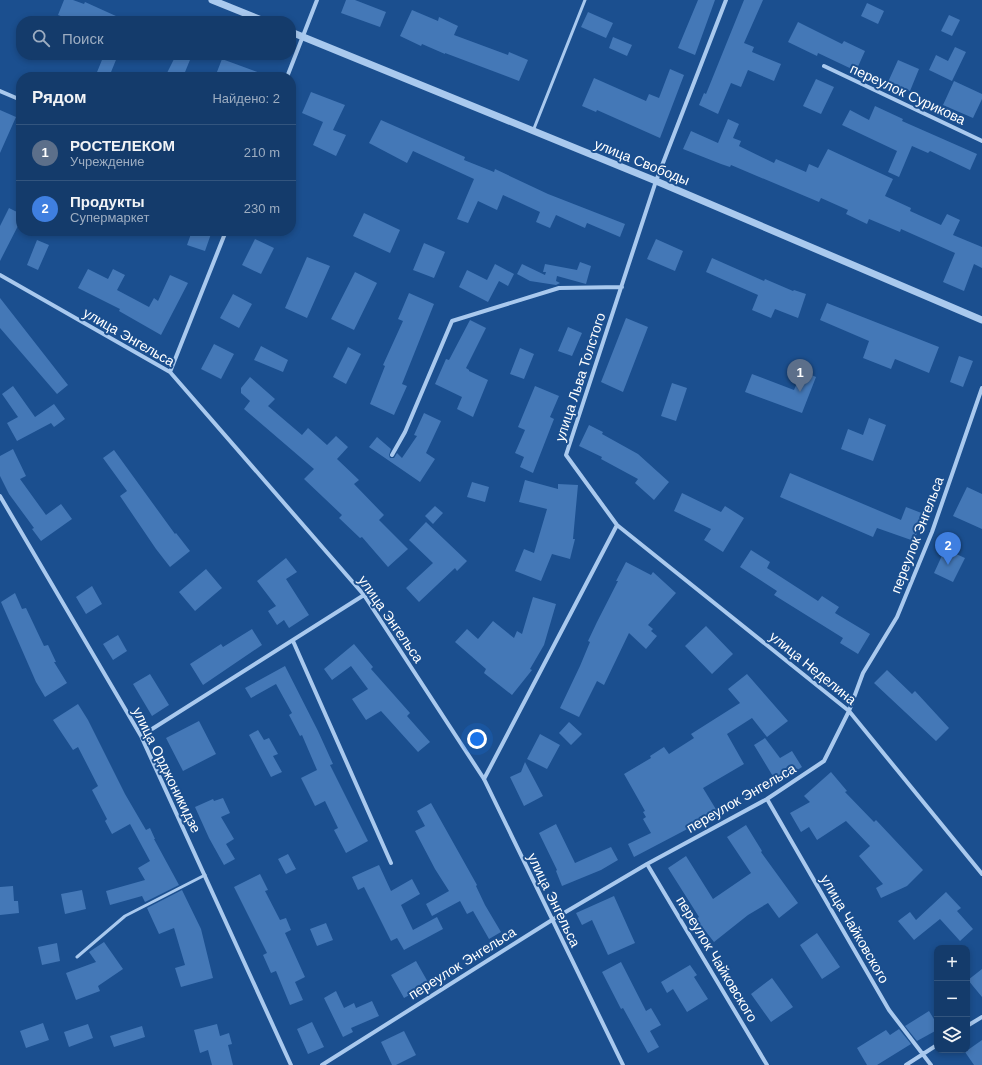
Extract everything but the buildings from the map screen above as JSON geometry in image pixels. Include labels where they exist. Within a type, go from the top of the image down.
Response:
[{"type":"street","points":[[212,0],[252,16]]},
{"type":"street","points":[[296,54],[317,0]]},
{"type":"street","name":"улица Льва Толстого","points":[[617,525],[566,455],[656,181],[726,0]]},
{"type":"street","name":"улица Свободы","points":[[296,34],[656,181],[982,320]]},
{"type":"street","points":[[289,72],[294,60]]},
{"type":"street","name":"переулок Сурикова","points":[[824,66],[982,141]]},
{"type":"street","points":[[0,91],[16,98]]},
{"type":"street","points":[[170,372],[224,236]]},
{"type":"street","name":"улица Энгельса","points":[[0,275],[170,372],[364,596],[484,780],[623,1065]]},
{"type":"street","points":[[392,455],[405,432],[452,321],[559,288],[622,287]]},
{"type":"street","name":"переулок Энгельса","points":[[322,1065],[552,920],[647,864],[767,799],[824,761],[849,711],[863,673],[897,617],[932,532],[982,388]]},
{"type":"street","name":"улица Орджоникидзе","points":[[0,496],[141,736],[291,1065]]},
{"type":"street","points":[[484,780],[617,525]]},
{"type":"street","name":"улица Неделина","points":[[617,525],[849,711],[982,874]]},
{"type":"street","points":[[141,736],[364,596]]},
{"type":"street","points":[[293,640],[391,863]]},
{"type":"street","name":"улица Чайковского","points":[[767,799],[889,1010],[931,1065]]},
{"type":"street","name":"переулок Чайковского","points":[[647,864],[767,1065]]},
{"type":"street","points":[[970,1024],[982,1017]]},
{"type":"street","points":[[906,1065],[934,1047]]},
{"type":"lane","points":[[533,131],[585,0]]},
{"type":"lane","points":[[77,957],[124,916],[205,875]]},
{"type":"place","name":"РОСТЕЛЕКОМ","points":[[800,392]]},
{"type":"place","name":"Продукты","points":[[948,565]]}]
